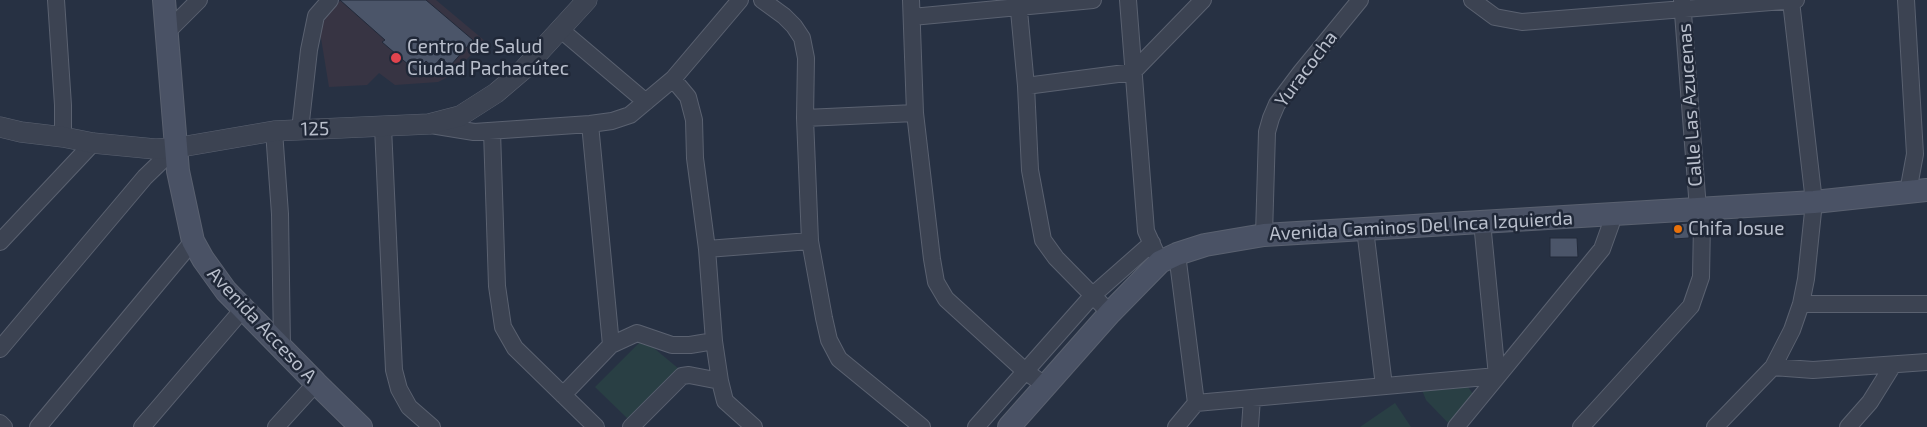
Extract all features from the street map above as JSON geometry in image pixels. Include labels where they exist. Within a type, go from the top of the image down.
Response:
[{"type":"main road","name":"Avenida Acceso A","points":[[164,0],[175,148],[182,192],[194,241],[214,274],[243,308],[361,427]]},
{"type":"main road","points":[[1918,191],[1927,173]]},
{"type":"main road","name":"Avenida Caminos Del Inca Izquierda","points":[[1009,427],[1163,253],[1264,235],[1814,202],[1918,191]]},
{"type":"street","points":[[56,0],[63,105],[62,137]]},
{"type":"street","points":[[167,32],[199,0]]},
{"type":"street","points":[[300,130],[309,50],[316,16],[330,0]]},
{"type":"street","name":"125","points":[[0,127],[93,144],[156,149],[175,148],[274,131],[429,124],[460,116],[478,106],[523,70],[587,0]]},
{"type":"street","points":[[429,124],[474,132],[590,124],[612,121],[630,115],[674,79],[740,0]]},
{"type":"street","points":[[762,0],[784,16],[802,38],[806,58],[805,118],[810,241],[824,318],[830,340],[839,359],[922,427]]},
{"type":"street","points":[[910,0],[916,113],[936,282],[946,299],[1025,371],[1046,386]]},
{"type":"street","points":[[912,17],[1018,4],[1092,0]]},
{"type":"street","points":[[1128,0],[1146,231],[1163,253],[1196,403]]},
{"type":"street","points":[[1026,86],[1133,72],[1203,0]]},
{"type":"street","name":"Yuracocha","points":[[1264,235],[1267,132],[1271,118],[1278,104],[1301,72],[1360,0]]},
{"type":"street","points":[[1472,0],[1495,17],[1522,22],[1683,4],[1794,0],[1814,202],[1806,279],[1801,304],[1792,330],[1773,367],[1715,427]]},
{"type":"street","points":[[1906,0],[1914,154],[1918,191]]},
{"type":"street","points":[[1018,4],[1026,86],[1030,170],[1043,240],[1056,258],[1110,313]]},
{"type":"street","name":"Calle Las Azucenas","points":[[1581,427],[1691,306],[1701,277],[1702,223],[1698,209],[1683,4]]},
{"type":"street","points":[[561,30],[646,102]]},
{"type":"street","points":[[674,79],[688,97],[694,120],[695,158],[707,249],[714,341],[720,381],[725,401],[754,427]]},
{"type":"street","points":[[805,118],[916,113]]},
{"type":"street","points":[[590,124],[610,345]]},
{"type":"street","points":[[383,127],[394,370],[399,389],[409,406],[432,427]]},
{"type":"street","points":[[274,131],[280,214],[282,347]]},
{"type":"street","points":[[492,131],[497,286],[503,327],[514,348],[596,427]]},
{"type":"street","points":[[0,242],[93,144]]},
{"type":"street","points":[[0,349],[145,177],[175,148]]},
{"type":"street","points":[[1456,427],[1602,249],[1611,224],[1610,215]]},
{"type":"street","points":[[1482,222],[1498,376]]},
{"type":"street","points":[[1365,229],[1384,386]]},
{"type":"street","points":[[38,427],[194,241]]},
{"type":"street","points":[[707,249],[810,241]]},
{"type":"street","points":[[976,427],[1094,295],[1163,253]]},
{"type":"street","points":[[1801,304],[1927,304]]},
{"type":"street","points":[[142,427],[243,308]]},
{"type":"street","points":[[563,396],[610,345],[637,333],[672,344],[690,345],[714,341]]},
{"type":"street","points":[[1773,367],[1813,370],[1927,362]]},
{"type":"street","points":[[1848,427],[1870,402],[1893,365]]},
{"type":"street","points":[[631,427],[682,376],[689,375],[720,381]]},
{"type":"street","points":[[1176,427],[1196,403],[1498,376]]},
{"type":"street","points":[[276,427],[316,383]]},
{"type":"street","points":[[1250,427],[1252,398]]},
{"type":"street","points":[[0,423],[4,427]]},
{"type":"shaded area","name":"Centro de Salud Ciudad Pachacútec","points":[[341,0],[436,0],[485,41],[450,76],[438,82],[395,85],[379,73],[367,85],[329,87],[320,32],[330,11]]},
{"type":"green space","points":[[643,339],[679,369],[628,419],[595,387]]},
{"type":"green space","points":[[1468,387],[1476,398],[1451,426],[1426,400],[1422,390]]},
{"type":"green space","points":[[1395,403],[1411,427],[1360,427]]},
{"type":"building","points":[[340,0],[426,0],[473,40],[450,66],[441,58],[433,67],[426,61],[417,72],[382,42],[385,40]]},
{"type":"building","name":"Chifa Josue","points":[[1689,223],[1689,238],[1674,239],[1673,224]]},
{"type":"building","points":[[1550,238],[1577,238],[1578,257],[1550,257]]},
{"type":"place","name":"Centro de Salud Ciudad Pachacútec","points":[[396,58]]},
{"type":"place","name":"Chifa Josue","points":[[1678,229]]}]
